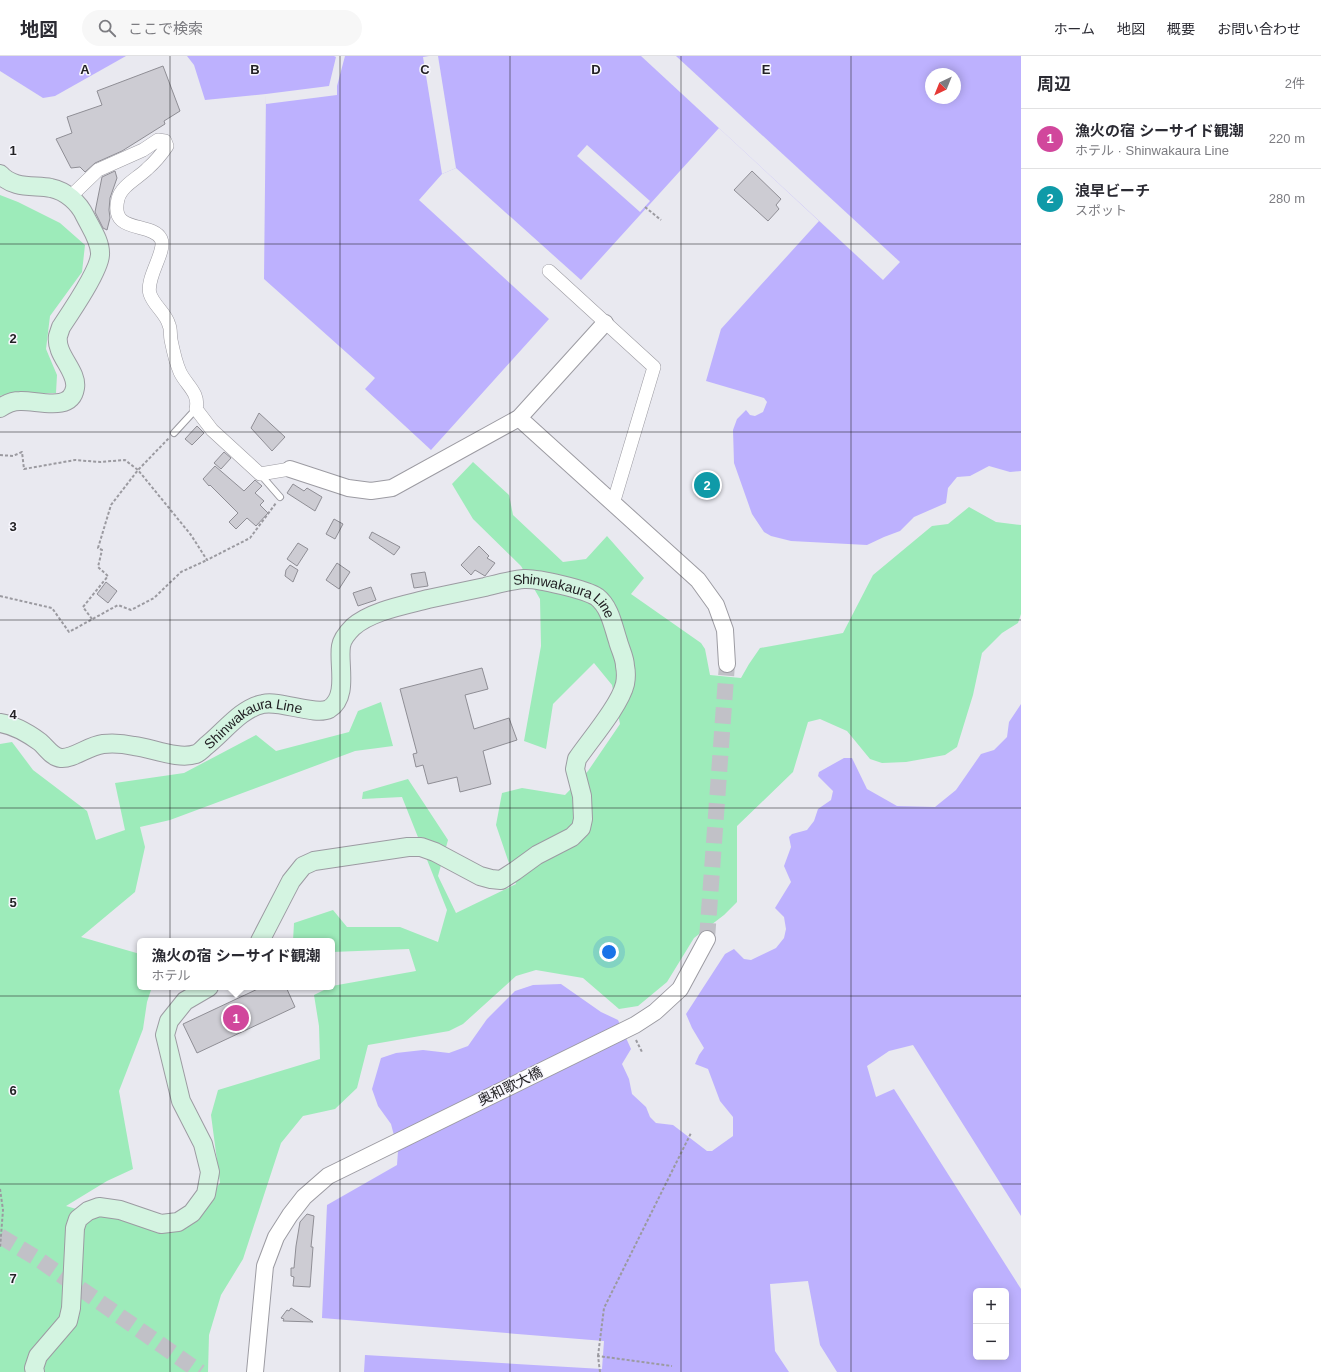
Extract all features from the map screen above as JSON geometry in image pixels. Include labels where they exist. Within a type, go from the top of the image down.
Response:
[{"type":"main road","points":[[0,174],[14,184],[52,188],[70,196],[82,209],[98,243],[100,255],[96,269],[61,327],[58,337],[60,351],[75,380],[73,394],[67,401],[54,404],[20,401],[7,403],[0,408]]},
{"type":"main road","name":"Shinwakaura Line","points":[[0,723],[9,725],[40,742],[53,755],[61,758],[71,757],[88,748],[103,744],[134,746],[183,756],[197,754],[213,742],[246,710],[262,704],[273,703],[317,711],[328,710],[335,704],[340,694],[342,683],[341,645],[345,637],[353,627],[363,620],[384,610],[463,591],[525,579],[576,588],[599,598],[609,612],[626,666],[625,684],[612,710],[577,759],[575,769],[582,796],[583,819],[581,828],[572,837],[537,855],[500,880],[490,880],[480,876],[435,852],[421,847],[408,847],[314,861],[303,866],[291,881],[262,938]]},
{"type":"main road","points":[[35,1372],[34,1368],[38,1356],[68,1321],[71,1308],[74,1228],[78,1219],[88,1211],[99,1207],[120,1210],[160,1224],[178,1222],[192,1213],[206,1194],[210,1172],[203,1144],[181,1101],[165,1035],[169,1021],[184,1001],[204,990]]},
{"type":"street","points":[[70,196],[98,170],[143,150],[158,140],[165,141],[167,146],[162,154],[148,169],[124,188],[118,198],[117,211],[122,221],[132,226],[155,233],[161,239],[162,246],[150,283],[150,293],[155,304],[164,314],[170,325],[171,340],[180,372],[191,386],[197,402],[196,409],[212,430],[260,474],[290,469],[348,488],[371,491],[392,488],[519,418],[605,323]]},
{"type":"street","points":[[549,271],[654,367],[613,504]]},
{"type":"street","points":[[519,418],[698,580],[716,606],[725,630],[727,664]]},
{"type":"street","name":"奥和歌大橋","points":[[255,1372],[265,1266],[276,1237],[304,1196],[328,1176],[385,1147],[635,1032],[680,989],[707,939]]},
{"type":"lane","points":[[174,433],[196,409]]},
{"type":"lane","points":[[260,474],[280,497]]},
{"type":"path","points":[[645,206],[660,220]]},
{"type":"path","points":[[92,619],[83,607],[108,576],[98,567],[102,550],[98,548],[111,506],[138,470],[174,433]]},
{"type":"path","points":[[0,455],[12,456],[22,452],[24,469],[75,460],[100,462],[125,460],[138,470],[191,535],[207,560]]},
{"type":"path","points":[[0,596],[52,608],[70,632],[118,605],[131,610],[154,598],[181,572],[250,538],[280,497]]},
{"type":"path","points":[[635,1032],[642,1052]]},
{"type":"path","points":[[600,1372],[598,1356],[604,1308],[692,1133]]},
{"type":"path","points":[[0,1189],[3,1210],[0,1248]]},
{"type":"path","points":[[598,1356],[672,1366]]},
{"type":"green space","points":[[0,195],[18,202],[60,223],[85,245],[82,272],[50,316],[46,349],[57,375],[56,393],[0,396]]},
{"type":"green space","points":[[473,462],[509,495],[513,515],[563,562],[586,559],[607,536],[644,578],[631,594],[701,643],[705,649],[710,675],[741,678],[760,648],[843,633],[873,575],[932,526],[948,524],[969,507],[996,522],[1021,525],[1021,614],[1018,623],[1002,633],[982,653],[973,695],[957,747],[945,755],[906,762],[882,763],[870,759],[847,731],[820,719],[808,722],[793,772],[737,826],[737,902],[724,915],[694,938],[667,982],[638,1006],[619,1009],[583,978],[536,970],[516,976],[463,1024],[449,1031],[368,1045],[357,1088],[335,1109],[303,1116],[281,1143],[243,1259],[221,1295],[209,1335],[208,1372],[0,1372],[0,744],[12,742],[33,770],[87,811],[96,840],[125,830],[115,783],[184,773],[256,735],[276,751],[349,732],[358,711],[381,702],[393,746],[355,751],[170,820],[140,827],[145,847],[135,892],[81,937],[137,953],[137,990],[151,990],[147,1002],[143,1029],[119,1091],[133,1169],[107,1181],[66,1206],[104,1217],[184,1226],[220,1183],[211,1115],[218,1090],[320,1059],[319,1026],[314,995],[324,990],[335,990],[335,985],[416,971],[409,949],[335,952],[335,938],[293,938],[294,923],[333,910],[347,927],[400,927],[438,942],[447,910],[402,797],[362,799],[363,792],[408,779],[448,840],[438,876],[456,913],[516,884],[496,825],[502,793],[522,788],[565,795],[588,771],[620,724],[612,685],[594,663],[553,704],[546,749],[524,741],[541,646],[540,599],[521,566],[473,519],[452,484]]},
{"type":"shaded area","points":[[0,56],[126,56],[55,96],[43,98],[0,71]]},
{"type":"shaded area","points":[[187,56],[1021,56],[1021,471],[1010,472],[989,466],[970,476],[957,477],[948,488],[946,503],[914,517],[900,531],[867,545],[791,541],[771,536],[764,532],[752,514],[734,463],[733,430],[737,419],[746,410],[750,415],[755,416],[763,412],[767,402],[764,398],[706,381],[721,329],[819,221],[719,128],[581,280],[456,168],[442,174],[419,200],[549,319],[431,450],[365,389],[375,378],[264,279],[266,94],[205,100],[194,65]]},
{"type":"shaded area","points":[[1021,704],[1021,1372],[837,1372],[820,1345],[808,1281],[770,1284],[775,1351],[789,1372],[364,1372],[365,1355],[602,1369],[604,1341],[322,1318],[327,1205],[397,1165],[398,1151],[391,1124],[378,1106],[372,1089],[381,1058],[396,1053],[423,1050],[449,1053],[468,1046],[487,1019],[515,991],[533,985],[561,984],[601,1012],[618,1020],[631,1049],[622,1064],[629,1079],[632,1094],[646,1107],[650,1117],[656,1123],[673,1125],[707,1151],[712,1151],[733,1136],[733,1117],[720,1101],[708,1069],[695,1064],[704,1048],[692,1028],[686,1014],[725,954],[734,949],[744,959],[751,960],[776,948],[784,938],[786,929],[784,917],[775,908],[791,882],[784,866],[791,847],[789,837],[792,834],[807,830],[814,821],[818,809],[831,800],[833,791],[818,776],[819,772],[844,758],[852,758],[867,789],[897,806],[935,807],[956,790],[981,754],[994,750],[1007,737],[1009,722]]},
{"type":"pier","points":[[334,56],[345,56],[337,86],[337,95],[266,104],[266,94],[329,86],[336,57]]},
{"type":"pier","points":[[438,56],[456,168],[442,174],[423,57]]},
{"type":"pier","points":[[641,56],[676,56],[900,262],[883,280]]},
{"type":"pier","points":[[587,145],[650,201],[640,212],[577,156]]},
{"type":"pier","points":[[913,1045],[1021,1216],[1021,1289],[894,1089],[876,1097],[867,1066],[889,1051]]},
{"type":"building","points":[[163,66],[180,111],[164,121],[165,124],[122,151],[95,163],[85,172],[80,167],[71,168],[56,139],[72,133],[67,117],[102,105],[97,91]]},
{"type":"building","points":[[115,171],[117,178],[110,198],[110,218],[107,230],[103,228],[95,212],[102,177]]},
{"type":"building","points":[[752,171],[781,199],[776,205],[779,209],[768,221],[734,190]]},
{"type":"building","points":[[259,413],[285,437],[272,451],[251,428]]},
{"type":"building","points":[[197,426],[204,433],[192,445],[185,439]]},
{"type":"building","points":[[224,452],[231,458],[221,469],[214,463]]},
{"type":"building","points":[[215,466],[244,491],[255,480],[262,486],[255,493],[264,501],[260,505],[268,513],[256,526],[247,518],[236,529],[229,522],[238,513],[203,479]]},
{"type":"building","points":[[293,484],[304,491],[307,488],[322,497],[315,511],[287,493]]},
{"type":"building","points":[[334,519],[343,524],[335,539],[326,534]]},
{"type":"building","points":[[372,532],[400,547],[394,555],[369,538]]},
{"type":"building","points":[[298,543],[308,549],[297,566],[287,559]]},
{"type":"building","points":[[479,546],[489,556],[487,558],[495,563],[485,576],[475,570],[471,575],[461,565]]},
{"type":"building","points":[[337,563],[350,572],[339,589],[326,580]]},
{"type":"building","points":[[290,565],[298,570],[293,582],[285,576],[286,570]]},
{"type":"building","points":[[425,572],[428,586],[414,588],[411,574]]},
{"type":"building","points":[[106,582],[117,591],[108,603],[97,594]]},
{"type":"building","points":[[371,587],[376,600],[358,606],[353,593]]},
{"type":"building","points":[[482,668],[488,689],[465,695],[474,729],[509,718],[517,740],[483,751],[491,784],[460,792],[457,777],[428,784],[423,765],[416,767],[413,754],[417,753],[400,689]]},
{"type":"building","points":[[256,990],[287,990],[295,1007],[197,1053],[183,1024]]},
{"type":"building","points":[[307,1214],[314,1216],[311,1247],[313,1247],[310,1287],[293,1286],[294,1277],[291,1276],[291,1268],[294,1268],[300,1222]]},
{"type":"building","points":[[291,1308],[313,1322],[283,1321],[284,1319],[281,1318],[287,1310],[289,1311]]},
{"type":"tunnel","points":[[707,939],[727,664]]},
{"type":"tunnel","points":[[0,1236],[38,1259],[200,1372]]},
{"type":"place","name":"浪早ビーチ","points":[[707,485]]},
{"type":"place","name":"漁火の宿 シーサイド観潮","points":[[236,1018]]}]
